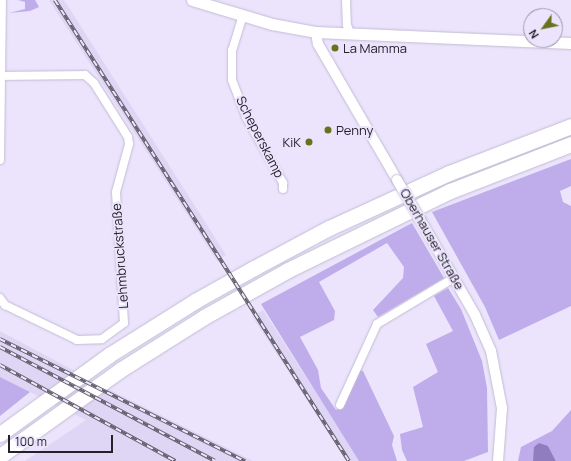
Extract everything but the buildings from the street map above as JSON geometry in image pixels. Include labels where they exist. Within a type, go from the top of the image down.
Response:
[{"type":"highway","points":[[0,434],[109,355],[194,301],[254,268],[329,228],[449,173],[571,126]]},
{"type":"highway","points":[[0,456],[120,370],[204,317],[288,270],[450,191],[571,144]]},
{"type":"main road","points":[[192,0],[293,29],[316,32],[571,43]]},
{"type":"street","points":[[0,160],[2,0]]},
{"type":"street","points":[[346,0],[347,24],[350,33]]},
{"type":"street","name":"Scheperskamp","points":[[243,15],[232,50],[232,80],[246,117],[283,183],[283,190]]},
{"type":"street","name":"Oberhauser Straße","points":[[316,32],[318,44],[475,314],[496,369],[502,408],[498,461]]},
{"type":"street","name":"Lehmbruckstraße","points":[[0,298],[5,305],[77,340],[91,341],[102,339],[124,323],[116,192],[129,144],[128,137],[94,83],[85,75],[1,76]]},
{"type":"street","points":[[340,406],[377,324],[454,278]]},
{"type":"shaded area","points":[[18,0],[35,0],[39,7],[30,11],[9,13],[25,9],[25,2]]},
{"type":"shaded area","points":[[49,0],[64,0],[226,255],[217,261]]},
{"type":"shaded area","points":[[571,159],[571,186],[560,191],[563,202],[571,206],[571,306],[499,340],[485,307],[432,212]]},
{"type":"shaded area","points":[[412,223],[444,278],[378,317],[373,310],[403,278],[404,267],[387,243],[319,282],[335,311],[334,320],[300,337],[318,370],[321,388],[336,410],[343,407],[360,370],[363,371],[394,436],[392,445],[397,461],[359,461],[261,304]]},
{"type":"shaded area","points":[[448,288],[461,309],[482,361],[487,388],[488,452],[464,461],[407,461],[402,450],[400,434],[423,427],[413,387],[438,372],[426,344],[453,331],[434,296]]},
{"type":"shaded area","points":[[263,310],[360,461],[347,461],[252,316]]},
{"type":"shaded area","points":[[0,331],[116,393],[253,461],[25,461],[86,420],[0,377]]},
{"type":"shaded area","points":[[0,377],[30,392],[0,416]]},
{"type":"shaded area","points":[[571,410],[571,461],[556,461],[548,446],[533,461],[518,461],[521,447],[552,431]]},
{"type":"shaded area","points":[[539,443],[548,446],[556,461],[533,461],[534,447]]},
{"type":"railway","points":[[55,0],[349,461]]},
{"type":"railway","points":[[0,339],[245,461]]},
{"type":"railway","points":[[0,347],[215,461]]},
{"type":"railway","points":[[0,365],[175,461]]},
{"type":"place","name":"La Mamma","points":[[335,48]]},
{"type":"place","name":"Penny","points":[[328,130]]},
{"type":"place","name":"KiK","points":[[309,142]]}]
